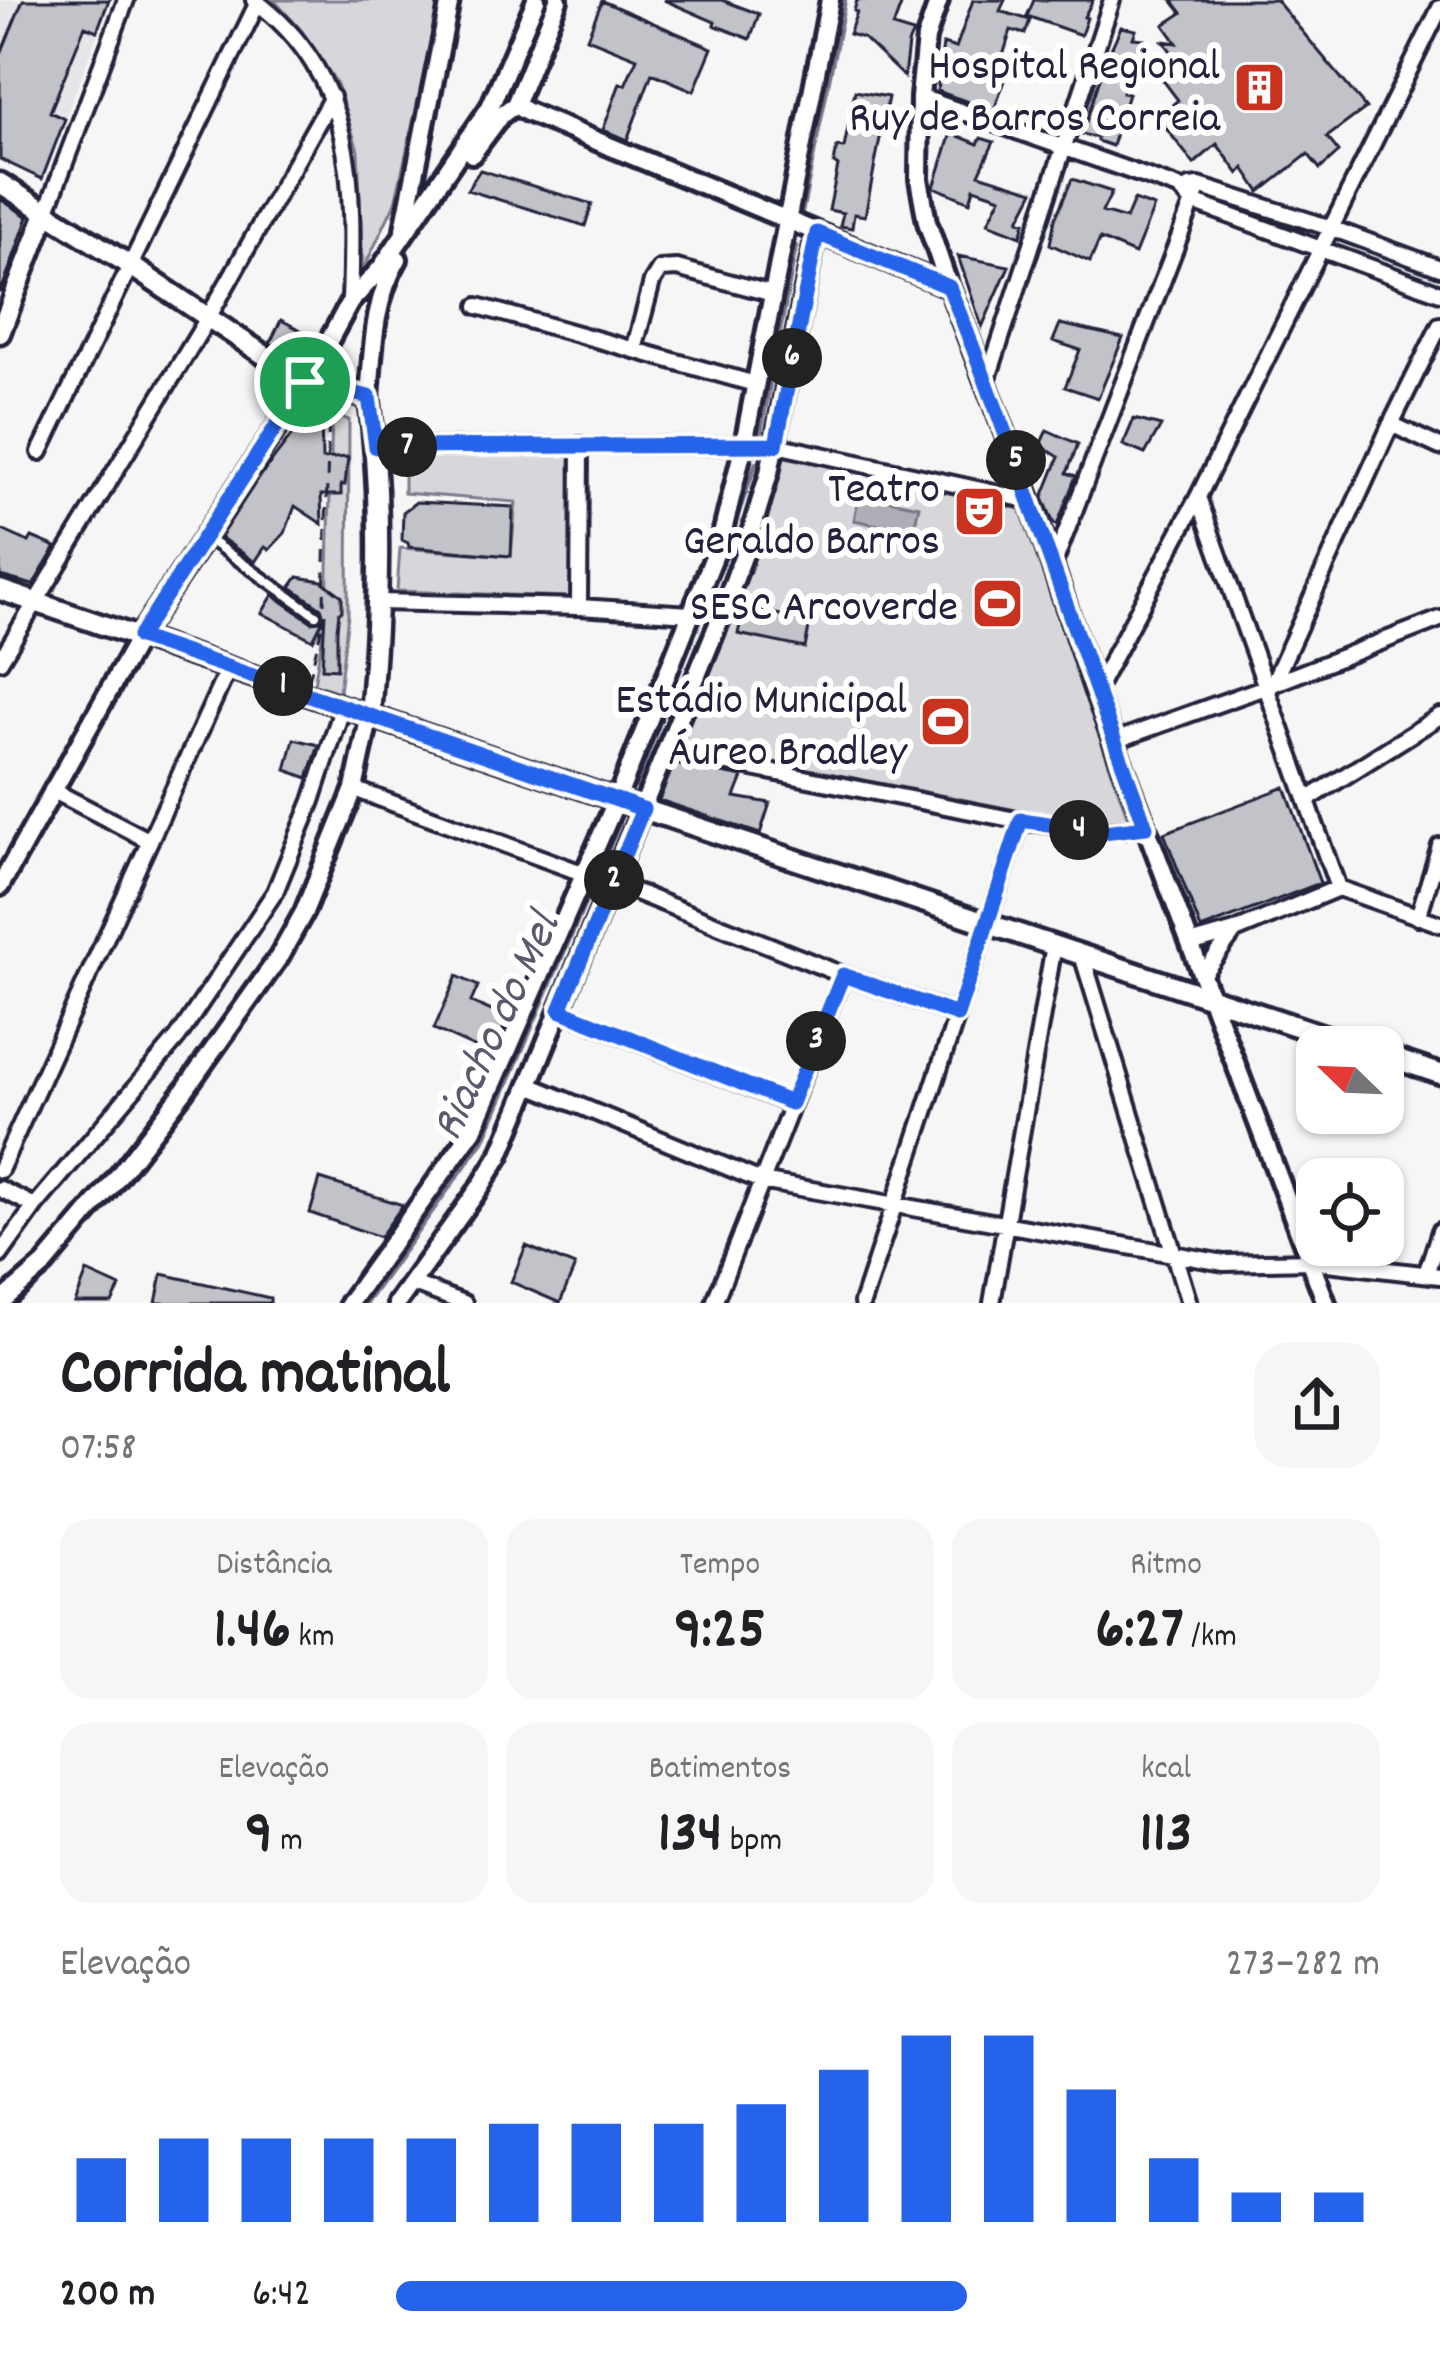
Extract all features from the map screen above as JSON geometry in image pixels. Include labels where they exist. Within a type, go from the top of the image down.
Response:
[{"type":"main road","points":[[0,183],[305,382],[369,397],[376,447],[379,602],[370,715]]},
{"type":"main road","points":[[0,333],[46,213]]},
{"type":"main road","points":[[0,590],[1298,1026]]},
{"type":"main road","points":[[1404,1062],[1440,1074]]},
{"type":"street","points":[[46,213],[127,0]]},
{"type":"street","points":[[402,237],[450,0]]},
{"type":"street","points":[[0,886],[139,637],[305,382],[350,302],[381,268],[490,107],[536,0]]},
{"type":"street","points":[[369,397],[379,305],[389,275],[457,174],[501,115],[515,105],[558,0]]},
{"type":"street","points":[[349,1303],[472,1130],[692,614],[728,516],[830,0]]},
{"type":"street","points":[[939,0],[926,38],[920,97],[921,200],[1095,692],[1296,1224]]},
{"type":"street","points":[[987,381],[1112,0]]},
{"type":"street","points":[[40,452],[256,1],[302,47],[332,97],[345,148],[351,203],[350,302]]},
{"type":"street","points":[[1095,692],[1198,497],[1440,8]]},
{"type":"street","points":[[508,68],[515,105],[527,112],[949,287]]},
{"type":"street","points":[[0,661],[208,318],[332,97]]},
{"type":"street","points":[[920,97],[1179,188],[1193,202],[1440,293]]},
{"type":"street","points":[[1179,188],[1199,185],[1440,268]]},
{"type":"street","points":[[1053,566],[1199,185]]},
{"type":"street","points":[[397,1303],[500,1156],[667,751],[748,543],[776,445],[817,233]]},
{"type":"street","points":[[634,350],[660,268],[677,268],[773,294]]},
{"type":"street","points":[[478,306],[755,384]]},
{"type":"street","points":[[1269,685],[1440,325]]},
{"type":"street","points":[[1390,424],[1440,447]]},
{"type":"street","points":[[580,445],[580,607]]},
{"type":"street","points":[[376,447],[776,445],[1031,501]]},
{"type":"street","points":[[1198,497],[1338,888]]},
{"type":"street","points":[[379,602],[692,614]]},
{"type":"street","points":[[1114,741],[1440,619]]},
{"type":"street","points":[[0,1170],[229,667]]},
{"type":"street","points":[[0,1256],[35,1206],[178,1037],[275,892],[343,706]]},
{"type":"street","points":[[0,1303],[45,1264],[109,1188],[280,957],[304,912],[354,789],[370,715]]},
{"type":"street","points":[[1306,800],[1440,716]]},
{"type":"street","points":[[667,751],[1021,820],[1103,832],[1146,827]]},
{"type":"street","points":[[354,789],[582,873]]},
{"type":"street","points":[[52,790],[150,841]]},
{"type":"street","points":[[862,1303],[1021,820]]},
{"type":"street","points":[[1418,916],[1440,846]]},
{"type":"street","points":[[613,883],[957,1015]]},
{"type":"street","points":[[1190,944],[1235,931],[1338,888],[1440,924]]},
{"type":"street","points":[[1202,975],[1235,931]]},
{"type":"street","points":[[992,1303],[1054,945]]},
{"type":"street","points":[[1082,955],[1189,1303]]},
{"type":"street","points":[[714,1303],[843,975]]},
{"type":"street","points":[[560,1010],[791,1103]]},
{"type":"street","points":[[529,1085],[761,1181],[1174,1256],[1224,1263],[1296,1261]]},
{"type":"street","points":[[0,1190],[35,1206]]},
{"type":"street","points":[[1354,1266],[1433,1275],[1440,1231]]},
{"type":"street","points":[[1312,1266],[1326,1303]]},
{"type":"street","points":[[412,1283],[464,1303]]},
{"type":"lane","points":[[205,537],[321,616]]},
{"type":"path","points":[[305,693],[319,646],[329,388]]},
{"type":"shaded area","points":[[0,0],[111,0],[65,119],[0,91]]},
{"type":"shaded area","points":[[274,0],[440,0],[395,203],[363,270],[358,150],[337,84],[302,31]]},
{"type":"shaded area","points":[[332,414],[349,420],[348,614],[339,692],[314,684],[327,610]]},
{"type":"shaded area","points":[[570,453],[571,597],[397,591],[400,548],[511,556],[516,502],[404,493],[404,457]]},
{"type":"shaded area","points":[[782,455],[1020,509],[1129,821],[1098,826],[682,744]]},
{"type":"shaded area","points":[[859,494],[919,506],[913,533],[854,520]]},
{"type":"building","points":[[23,0],[109,0],[97,31],[85,26],[50,112],[65,119],[42,179],[0,159],[0,56]]},
{"type":"building","points":[[664,0],[722,0],[759,14],[750,39]]},
{"type":"building","points":[[857,0],[903,0],[893,27],[913,33],[904,77],[863,38],[849,34]]},
{"type":"building","points":[[973,0],[1005,0],[1000,11],[1030,20],[1025,34],[1011,30],[1001,62],[1009,65],[994,111],[937,91],[943,44],[956,48]]},
{"type":"building","points":[[1034,0],[1093,0],[1081,35],[1027,16]]},
{"type":"building","name":"Hospital Regional Ruy de Barros Correia","points":[[1172,0],[1276,0],[1366,108],[1327,137],[1339,152],[1320,169],[1308,154],[1260,192],[1244,168],[1239,174],[1217,144],[1194,164],[1166,128],[1158,133],[1153,122],[1178,100],[1159,75],[1178,60],[1163,41],[1177,43],[1164,25],[1182,13]]},
{"type":"building","points":[[602,1],[712,48],[694,91],[652,73],[627,140],[603,130],[620,83],[625,85],[637,58],[587,38]]},
{"type":"building","points":[[1121,27],[1136,30],[1133,38],[1144,39],[1122,93],[1128,94],[1112,146],[1082,134]]},
{"type":"building","points":[[855,91],[888,97],[865,216],[854,214],[852,228],[840,226],[843,213],[829,210],[837,147],[844,148]]},
{"type":"building","points":[[951,133],[978,144],[981,138],[994,142],[979,174],[1034,191],[1019,220],[1025,222],[1021,236],[988,223],[1001,197],[974,188],[970,202],[934,187]]},
{"type":"building","points":[[480,170],[592,204],[585,226],[467,190]]},
{"type":"building","points":[[1072,179],[1112,192],[1102,212],[1126,219],[1134,200],[1154,207],[1135,254],[1100,239],[1090,262],[1050,244]]},
{"type":"building","points":[[0,199],[28,217],[1,292],[0,292]]},
{"type":"building","points":[[958,256],[1009,266],[982,327]]},
{"type":"building","points":[[281,320],[316,338],[305,358],[297,360],[270,343]]},
{"type":"building","points":[[1060,324],[1123,338],[1098,398],[1065,387],[1080,350],[1053,341]]},
{"type":"building","points":[[313,407],[321,414],[322,459],[348,457],[345,485],[341,485],[341,495],[321,495],[322,524],[295,506],[285,533],[269,550],[265,547],[255,562],[220,537]]},
{"type":"building","points":[[1134,419],[1161,426],[1145,454],[1123,445]]},
{"type":"building","points":[[1047,430],[1078,444],[1067,473],[1076,476],[1057,525],[1043,497],[1059,457],[1040,445]]},
{"type":"building","name":"Teatro Geraldo Barros","points":[[962,497],[999,506],[996,524],[958,518]]},
{"type":"building","points":[[416,502],[513,507],[511,556],[409,547],[402,540],[403,512]]},
{"type":"building","points":[[0,529],[56,547],[33,585],[0,576]]},
{"type":"building","points":[[298,577],[322,581],[342,596],[337,669],[322,668],[325,613],[324,617],[321,608],[291,587]]},
{"type":"building","points":[[273,595],[312,622],[323,620],[313,640],[262,613]]},
{"type":"building","points":[[744,606],[810,622],[805,648],[738,634]]},
{"type":"building","points":[[294,739],[319,745],[308,778],[286,770]]},
{"type":"building","points":[[674,764],[743,777],[735,797],[770,803],[760,834],[659,800]]},
{"type":"building","points":[[1285,787],[1320,883],[1201,929],[1164,833]]},
{"type":"building","points":[[457,976],[478,986],[471,1002],[508,1018],[492,1055],[434,1029]]},
{"type":"building","points":[[320,1179],[403,1205],[380,1237],[310,1213]]},
{"type":"building","points":[[526,1246],[575,1266],[560,1303],[511,1282]]},
{"type":"building","points":[[87,1272],[120,1287],[112,1303],[75,1303]]},
{"type":"building","points":[[162,1274],[270,1298],[270,1303],[156,1303]]},
{"type":"waterway","name":"Riacho do Mel","points":[[802,212],[845,0]]},
{"type":"waterway","name":"Riacho do Mel","points":[[760,436],[796,246]]},
{"type":"waterway","name":"Riacho do Mel","points":[[730,537],[756,463]]},
{"type":"waterway","name":"Riacho do Mel","points":[[635,787],[724,554]]},
{"type":"waterway","name":"Riacho do Mel","points":[[366,1303],[483,1141],[619,824]]},
{"type":"place","name":"Hospital Regional Ruy de Barros Correia","points":[[1259,88]]},
{"type":"place","name":"Teatro Geraldo Barros","points":[[979,511]]},
{"type":"place","name":"SESC Arcoverde","points":[[997,603]]},
{"type":"place","name":"Estádio Municipal Áureo Bradley","points":[[946,722]]},
{"type":"route","points":[[817,233],[949,287],[1031,501],[1146,827],[1103,832],[1021,820],[957,1015],[843,975],[791,1103],[560,1010],[643,809],[139,637],[305,382],[369,397],[376,447],[776,445],[817,233]]}]
